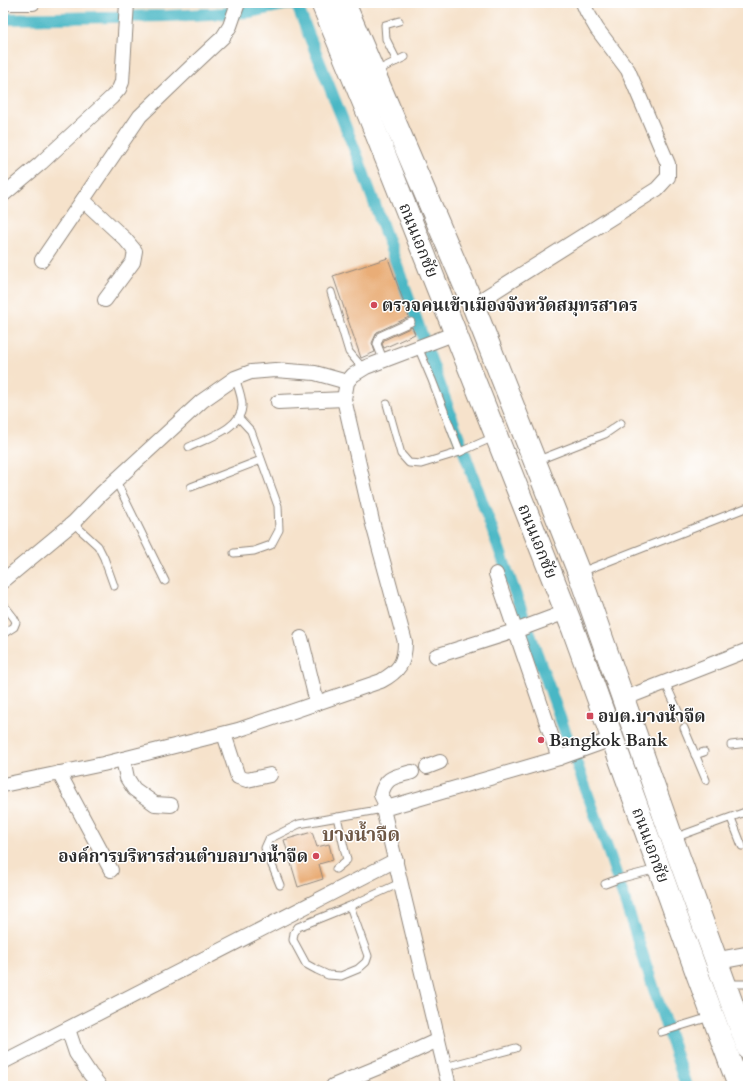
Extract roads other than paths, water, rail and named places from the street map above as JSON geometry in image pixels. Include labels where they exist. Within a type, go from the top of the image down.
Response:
[{"type":"main road","name":"ถนนเอกชัย","points":[[322,3],[341,14],[373,72],[474,304],[579,573],[672,838],[748,1048]]},
{"type":"main road","name":"ถนนเอกชัย","points":[[341,14],[370,118],[451,335],[488,440],[543,554],[566,612],[739,1086]]},
{"type":"main road","points":[[543,554],[568,545]]},
{"type":"street","points":[[3,4],[33,3]]},
{"type":"street","points":[[474,304],[657,189],[668,177],[668,164],[628,70],[597,29],[583,3]]},
{"type":"street","points":[[3,195],[112,98],[118,89],[122,82],[126,5]]},
{"type":"street","points":[[42,260],[140,116],[223,37],[230,26],[237,6]]},
{"type":"street","points":[[83,200],[125,239],[135,251],[133,262],[105,300]]},
{"type":"street","points":[[3,785],[123,759],[238,730],[381,681],[398,670],[405,653],[405,642],[372,521],[344,399],[347,382],[353,375],[366,367],[383,359],[451,335]]},
{"type":"street","points":[[3,581],[73,523],[202,400],[235,378],[251,372],[276,370],[315,373],[347,382]]},
{"type":"street","points":[[278,402],[344,399]]},
{"type":"street","points":[[496,574],[518,629],[562,757]]},
{"type":"street","points":[[436,656],[566,612]]},
{"type":"street","points":[[301,638],[317,703]]},
{"type":"street","points":[[623,699],[748,650]]},
{"type":"street","points":[[224,734],[238,777],[246,780],[270,775]]},
{"type":"street","points":[[385,808],[562,757],[612,739]]},
{"type":"street","points":[[123,759],[127,778],[134,789],[155,804],[171,805]]},
{"type":"street","points":[[412,772],[393,777],[384,785],[381,795],[400,883],[449,1086]]},
{"type":"street","points":[[59,773],[111,870]]},
{"type":"street","points":[[3,1062],[396,860]]},
{"type":"street","points":[[716,961],[748,955]]},
{"type":"street","points":[[68,1029],[76,1053],[99,1085]]},
{"type":"street","points":[[333,1086],[384,1066],[438,1040]]},
{"type":"lane","points":[[396,61],[386,39],[385,25],[399,20]]},
{"type":"lane","points":[[373,72],[405,58]]},
{"type":"lane","points":[[331,292],[349,352],[361,366],[366,367]]},
{"type":"lane","points":[[383,359],[378,344],[380,336],[411,322]]},
{"type":"lane","points":[[424,345],[432,380],[462,451]]},
{"type":"lane","points":[[189,447],[226,430],[239,418],[242,406],[235,378]]},
{"type":"lane","points":[[388,404],[401,454],[409,463],[421,464],[462,451],[488,440]]},
{"type":"lane","points":[[234,553],[254,551],[271,546],[279,530],[278,506],[251,431],[239,418]]},
{"type":"lane","points":[[535,462],[605,434],[621,423]]},
{"type":"lane","points":[[191,487],[261,460]]},
{"type":"lane","points":[[116,481],[165,581]]},
{"type":"lane","points":[[579,573],[748,507]]},
{"type":"lane","points":[[73,523],[98,546],[114,586]]},
{"type":"lane","points":[[3,604],[16,622],[14,627],[3,634]]},
{"type":"lane","points":[[665,682],[681,718]]},
{"type":"lane","points":[[684,728],[706,780]]},
{"type":"lane","points":[[731,746],[748,742]]},
{"type":"lane","points":[[695,755],[704,752]]},
{"type":"lane","points":[[280,885],[265,848],[269,840],[299,824],[385,808]]},
{"type":"lane","points":[[672,838],[748,812]]},
{"type":"lane","points":[[336,869],[347,860],[337,817]]},
{"type":"lane","points":[[731,818],[742,846]]},
{"type":"lane","points":[[612,881],[659,868]]},
{"type":"lane","points":[[350,906],[368,956],[366,962],[358,969],[341,976],[328,975],[306,964],[293,940],[294,933],[298,927],[350,906],[400,883]]},
{"type":"lane","points":[[724,984],[748,984]]},
{"type":"lane","points":[[661,1032],[713,1016]]},
{"type":"lane","points":[[445,1067],[516,1048]]},
{"type":"waterway","points":[[3,19],[168,16],[249,12],[293,3]]},
{"type":"waterway","points":[[296,3],[358,158],[610,856],[686,1086]]},
{"type":"place","name":"ตรวจคนเข้าเมืองจังหวัดสมุทรสาคร","points":[[374,305]]},
{"type":"place","name":"อบต.บางน้ำจืด","points":[[590,716]]},
{"type":"place","name":"Bangkok Bank","points":[[541,740]]},
{"type":"place","name":"องค์การบริหารส่วนตำบลบางน้ำจืด","points":[[316,856]]},
{"type":"district","name":"บางน้ำจืด","points":[[361,834]]}]
